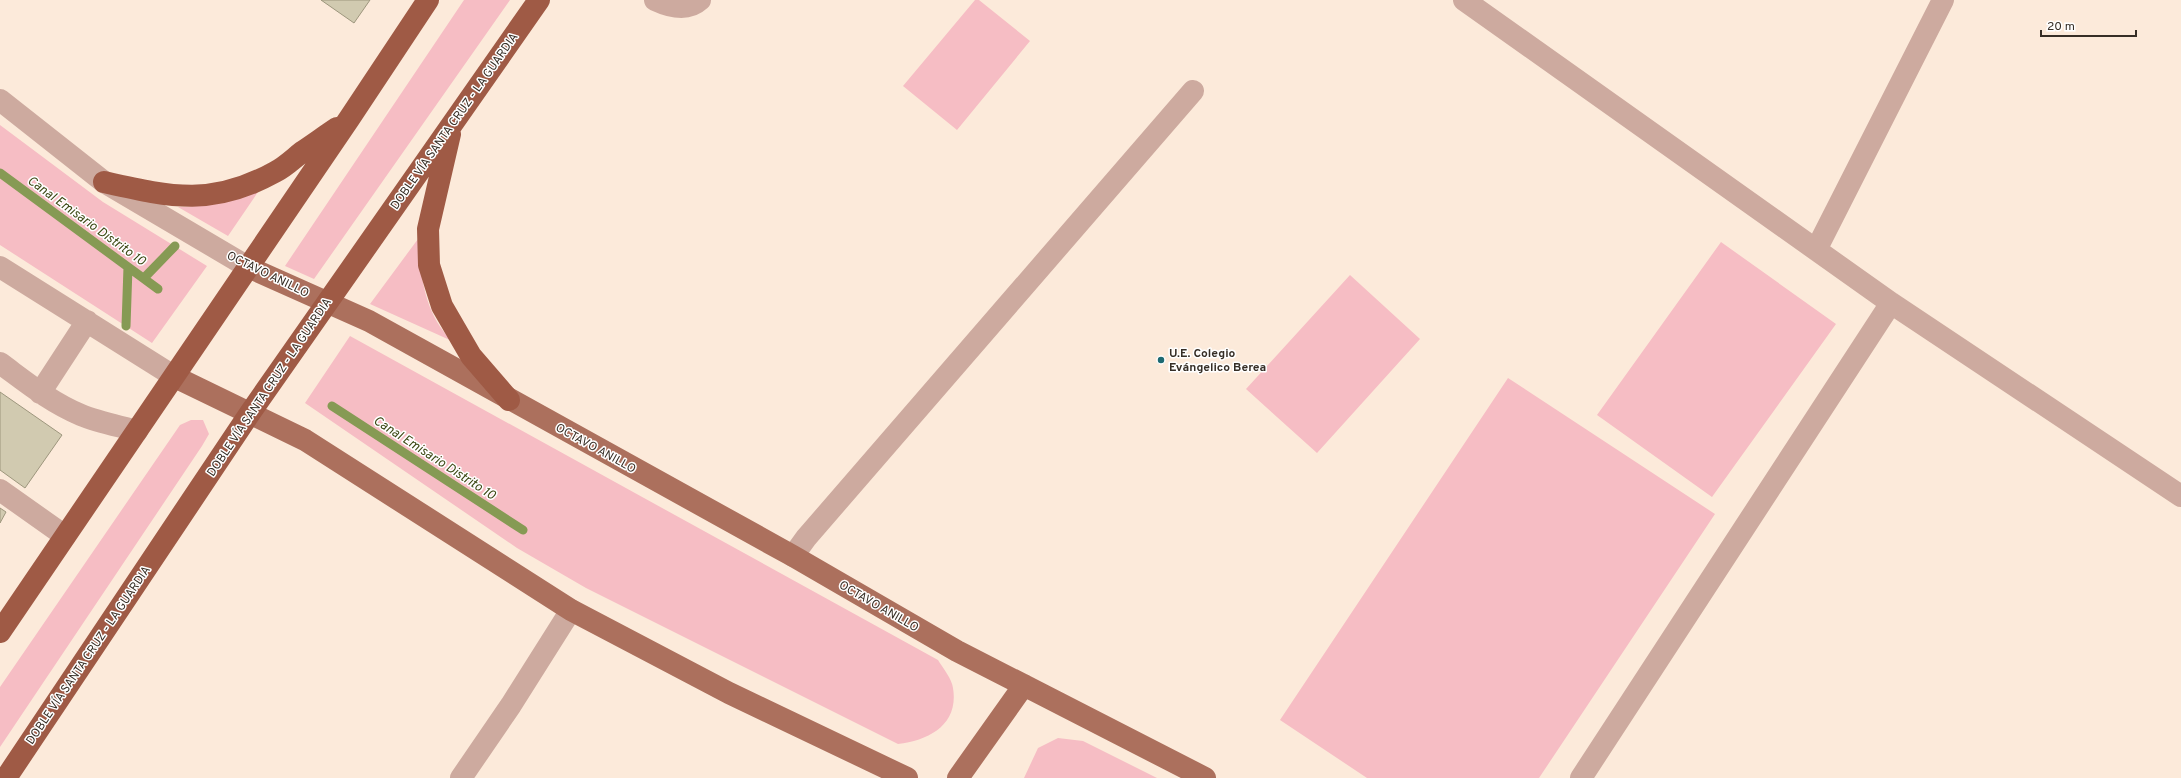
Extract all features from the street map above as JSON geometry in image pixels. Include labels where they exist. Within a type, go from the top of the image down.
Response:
[{"type":"highway","points":[[0,632],[350,119],[428,0]]},
{"type":"highway","name":"DOBLE VÍA SANTA CRUZ - LA GUARDIA","points":[[6,778],[250,413],[539,0]]},
{"type":"highway","points":[[104,182],[152,193],[185,197],[214,194],[247,186],[277,172],[350,119]]},
{"type":"highway","points":[[452,123],[428,229],[429,264],[442,306],[471,356],[509,400]]},
{"type":"main road","name":"OCTAVO ANILLO","points":[[248,267],[369,321],[509,400],[793,556],[957,651],[1205,778]]},
{"type":"main road","points":[[175,376],[305,440],[571,610],[729,693],[907,778]]},
{"type":"main road","points":[[958,778],[1024,686]]},
{"type":"street","points":[[655,0],[671,8],[693,6],[700,0]]},
{"type":"street","points":[[1464,0],[1891,304],[2181,496]]},
{"type":"street","points":[[1816,250],[1943,0]]},
{"type":"street","points":[[793,556],[811,532],[1193,91]]},
{"type":"street","name":"OCTAVO ANILLO","points":[[0,100],[104,182],[248,267]]},
{"type":"street","points":[[0,267],[175,376]]},
{"type":"street","points":[[1581,778],[1891,304]]},
{"type":"street","points":[[40,393],[87,321]]},
{"type":"street","points":[[0,363],[40,393],[82,415],[137,431]]},
{"type":"street","points":[[0,490],[66,536]]},
{"type":"street","points":[[461,778],[511,705],[571,610]]},
{"type":"shaded area","points":[[464,0],[510,0],[314,279],[285,266]]},
{"type":"shaded area","points":[[975,0],[979,0],[1030,41],[957,130],[903,86]]},
{"type":"shaded area","points":[[0,125],[103,202],[207,266],[152,343],[0,245]]},
{"type":"shaded area","points":[[260,189],[228,236],[178,207],[200,206],[220,202]]},
{"type":"shaded area","points":[[418,239],[423,281],[430,306],[435,319],[452,341],[370,304]]},
{"type":"shaded area","points":[[1721,242],[1836,324],[1712,497],[1597,415]]},
{"type":"shaded area","points":[[1350,275],[1420,339],[1317,453],[1246,389]]},
{"type":"shaded area","points":[[350,336],[938,660],[949,677],[953,688],[954,701],[947,720],[940,728],[921,739],[898,744],[586,588],[517,548],[305,403]]},
{"type":"shaded area","points":[[1508,378],[1715,514],[1539,778],[1367,778],[1280,720]]},
{"type":"shaded area","points":[[191,420],[203,420],[209,434],[202,446],[0,747],[0,687],[180,425]]},
{"type":"shaded area","points":[[1058,738],[1083,741],[1157,778],[1024,778],[1038,748]]},
{"type":"building","points":[[321,0],[370,0],[354,23]]},
{"type":"building","points":[[0,392],[62,435],[25,488],[0,470]]},
{"type":"building","points":[[0,508],[6,512],[0,523]]},
{"type":"waterway","name":"Canal Emisario Distrito 10","points":[[0,173],[158,289]]},
{"type":"waterway","points":[[144,278],[175,246]]},
{"type":"waterway","points":[[126,326],[128,267]]},
{"type":"waterway","name":"Canal Emisario Distrito 10","points":[[332,406],[523,530]]},
{"type":"place","name":"U.E. Colegio Evángelico Berea","points":[[1161,360]]}]
